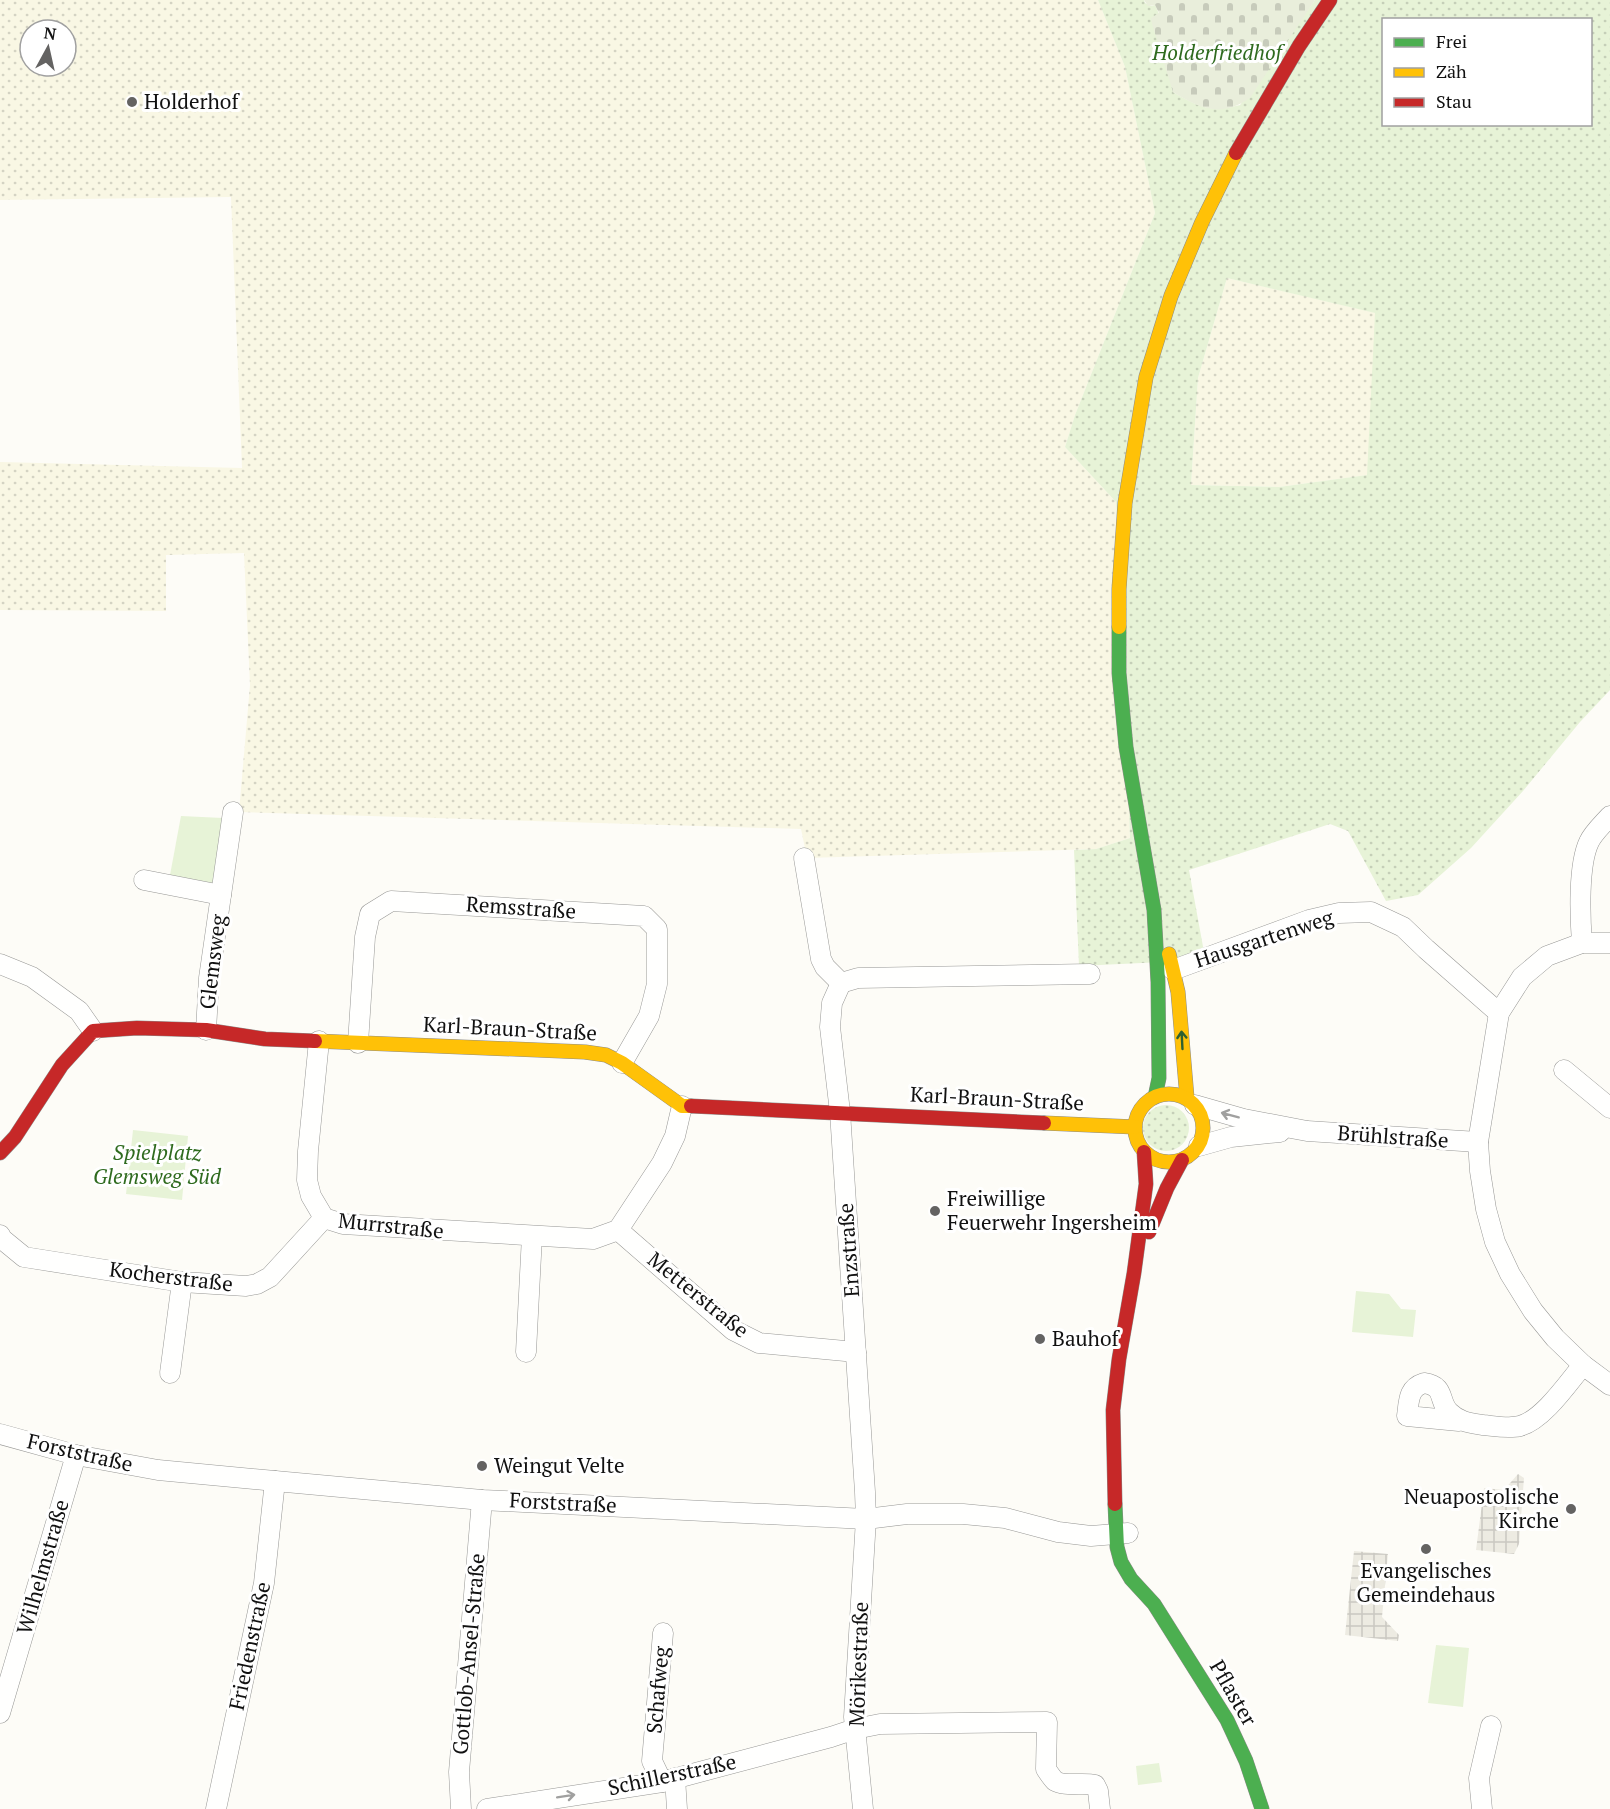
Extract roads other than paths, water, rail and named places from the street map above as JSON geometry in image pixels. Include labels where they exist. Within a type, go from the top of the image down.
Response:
[{"type":"street","points":[[1155,1097],[1159,1078],[1158,982],[1154,910],[1126,747],[1119,673],[1119,589],[1125,503],[1146,377],[1171,296],[1202,222],[1235,154],[1299,46],[1330,0]]},
{"type":"street","name":"Glemsweg","points":[[206,1030],[209,978],[233,812]]},
{"type":"street","points":[[1582,942],[1580,904],[1583,856],[1589,840],[1610,816]]},
{"type":"street","points":[[804,858],[821,959],[825,968],[841,983],[858,978],[1090,974]]},
{"type":"street","name":"Glemsweg","points":[[144,880],[221,895]]},
{"type":"street","name":"Remsstraße","points":[[358,1043],[365,937],[370,914],[391,901],[644,916],[657,929],[657,984],[649,1016],[622,1063]]},
{"type":"street","points":[[1154,910],[1173,970],[1179,1001],[1191,1102]]},
{"type":"street","name":"Hausgartenweg","points":[[1173,970],[1309,920],[1339,913],[1371,912],[1403,927],[1499,1013]]},
{"type":"street","points":[[1610,943],[1582,942],[1547,956],[1522,977],[1499,1013],[1478,1142],[1486,1209],[1495,1242],[1510,1274],[1533,1311],[1555,1338],[1583,1365],[1610,1385]]},
{"type":"street","points":[[0,964],[32,977],[79,1011],[93,1031],[62,1065],[15,1137],[0,1153]]},
{"type":"street","name":"Enzstraße","points":[[841,983],[832,1004],[830,1027],[840,1112],[866,1519]]},
{"type":"street","name":"Karl-Braun-Straße","points":[[93,1031],[136,1028],[206,1030],[265,1039],[585,1052],[606,1055],[622,1063],[682,1106],[1135,1127]]},
{"type":"street","name":"Murrstraße","points":[[319,1041],[307,1180],[311,1196],[324,1218],[344,1224],[593,1239],[618,1230]]},
{"type":"street","points":[[1564,1070],[1610,1108]]},
{"type":"street","points":[[1166,1094],[1177,1095],[1191,1102],[1201,1114],[1204,1125],[1199,1146],[1182,1160],[1172,1162],[1151,1158],[1138,1144],[1135,1127],[1138,1113],[1145,1103],[1166,1094]]},
{"type":"street","name":"Brühlstraße","points":[[1191,1102],[1244,1119],[1307,1131],[1478,1142]]},
{"type":"street","points":[[618,1230],[662,1163],[675,1136],[682,1106]]},
{"type":"street","name":"Brühlstraße","points":[[1199,1146],[1231,1137],[1307,1131]]},
{"type":"street","points":[[1134,1273],[1146,1184],[1144,1152]]},
{"type":"street","points":[[1134,1273],[1167,1188],[1182,1160]]},
{"type":"street","name":"Kocherstraße","points":[[0,1235],[24,1257],[182,1282],[246,1286],[257,1284],[270,1277],[324,1218]]},
{"type":"street","name":"Metterstraße","points":[[618,1230],[733,1329],[759,1343],[856,1352]]},
{"type":"street","points":[[526,1352],[532,1236]]},
{"type":"street","name":"Pflaster","points":[[1134,1273],[1113,1410],[1114,1496],[1126,1538],[1121,1562],[1131,1579],[1154,1604],[1227,1720],[1246,1761],[1262,1809]]},
{"type":"street","points":[[170,1373],[182,1282]]},
{"type":"street","points":[[1459,1421],[1506,1427],[1521,1426],[1542,1412],[1583,1365]]},
{"type":"street","name":"Forststraße","points":[[0,1434],[76,1455],[158,1470],[275,1481],[482,1500],[866,1519],[906,1514],[963,1514],[1005,1518],[1058,1532],[1126,1538]]},
{"type":"street","name":"Wilhelmstraße","points":[[0,1713],[76,1455]]},
{"type":"street","name":"Friedenstraße","points":[[216,1809],[264,1583],[275,1481]]},
{"type":"street","name":"Gottlob-Ansel-Straße","points":[[460,1809],[459,1772],[482,1500]]},
{"type":"street","name":"Mörikestraße","points":[[863,1809],[854,1717],[866,1519]]},
{"type":"street","name":"Pflaster","points":[[1142,1569],[1154,1604]]},
{"type":"street","name":"Schafweg","points":[[663,1633],[652,1761],[677,1809]]},
{"type":"street","name":"Schillerstraße","points":[[487,1809],[662,1781],[880,1724],[1047,1722],[1046,1769],[1056,1781],[1095,1785],[1100,1809]]},
{"type":"street","points":[[1482,1809],[1479,1778],[1491,1726]]},
{"type":"place","name":"Holderhof","points":[[132,102]]},
{"type":"place","name":"Freiwillige Feuerwehr Ingersheim","points":[[935,1211]]},
{"type":"place","name":"Bauhof","points":[[1040,1339]]},
{"type":"place","name":"Weingut Velte","points":[[482,1466]]},
{"type":"place","name":"Neuapostolische Kirche","points":[[1571,1509]]},
{"type":"place","name":"Evangelisches Gemeindehaus","points":[[1426,1549]]},
{"type":"park label","name":"Holderfriedhof","points":[[1217,53]]},
{"type":"park label","name":"Spielplatz Glemsweg Süd","points":[[157,1165]]}]
